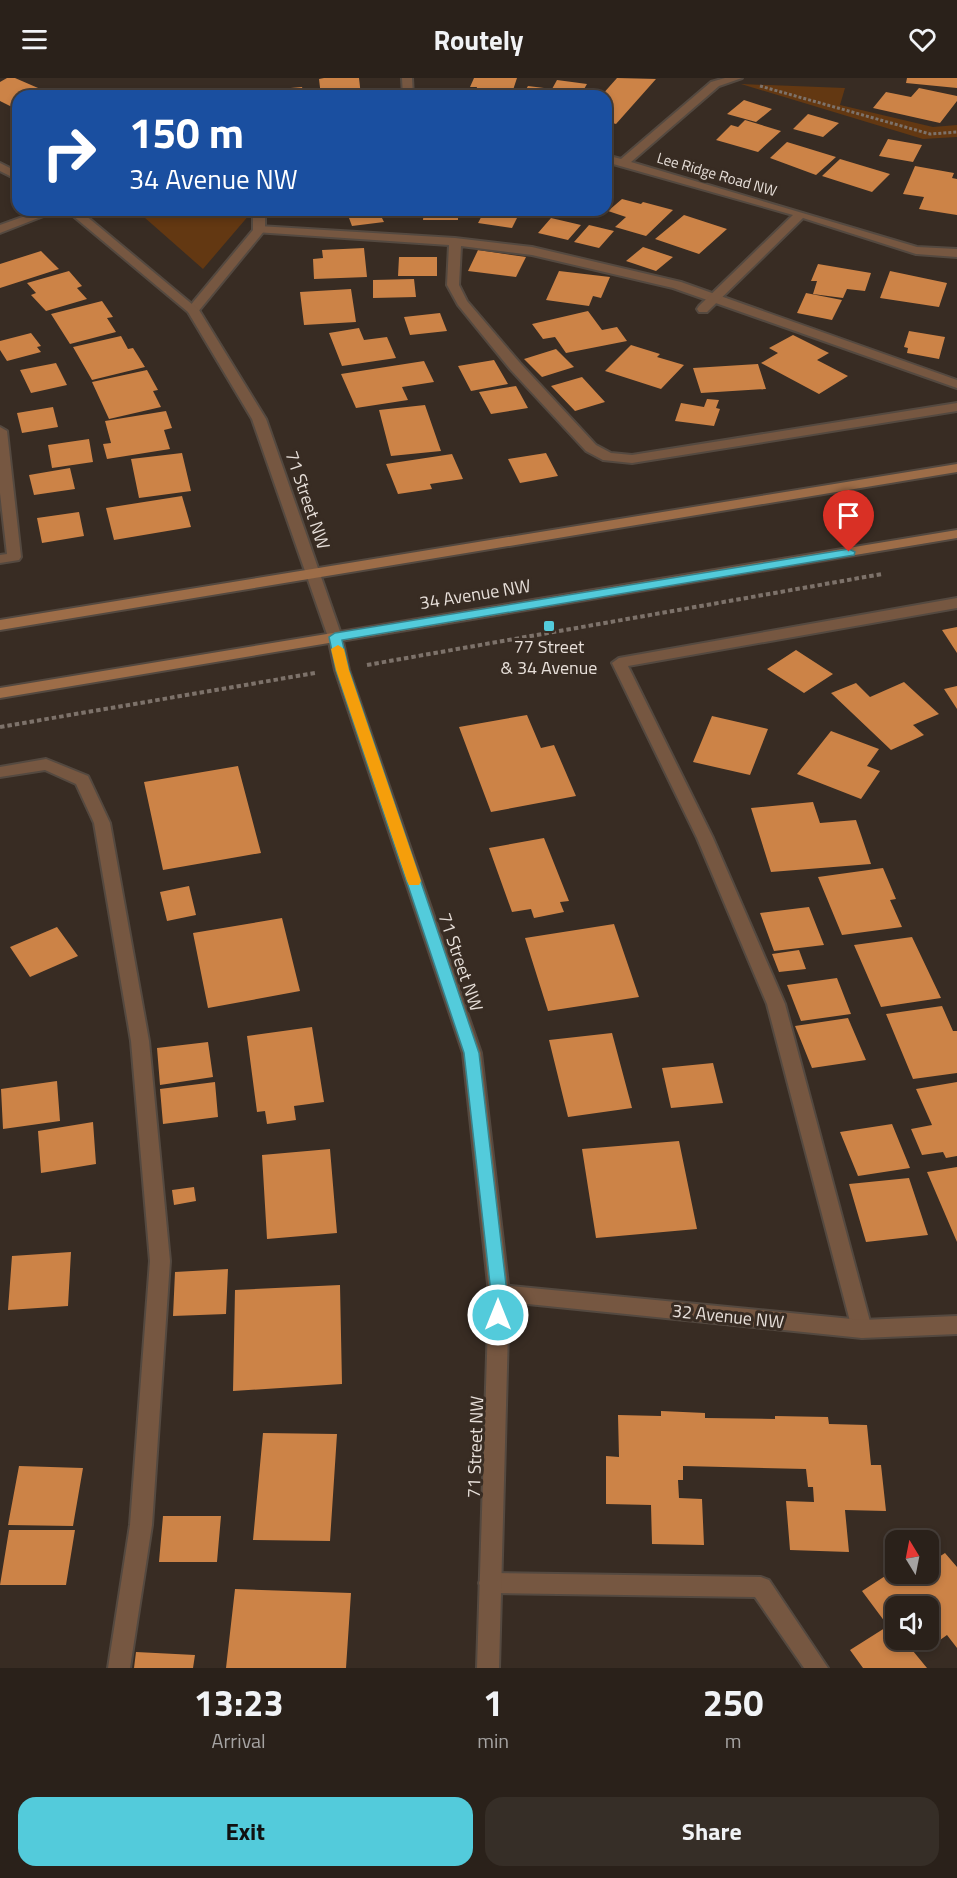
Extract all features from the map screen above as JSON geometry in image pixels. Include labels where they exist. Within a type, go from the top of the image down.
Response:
[{"type":"main road","points":[[0,625],[957,468]]},
{"type":"main road","name":"34 Avenue NW","points":[[0,693],[957,534]]},
{"type":"street","name":"Lee Ridge Road NW","points":[[624,162],[715,84],[737,78]]},
{"type":"street","name":"Lee Ridge Road NW","points":[[612,159],[916,250],[957,253]]},
{"type":"street","points":[[703,309],[801,214]]},
{"type":"street","points":[[0,229],[36,216]]},
{"type":"street","name":"71 Street NW","points":[[79,216],[193,310],[259,420],[314,574],[335,637],[342,670],[471,1053],[499,1293],[488,1668]]},
{"type":"street","points":[[193,310],[259,231],[259,216]]},
{"type":"street","points":[[259,231],[455,242],[532,250],[677,285],[713,300],[957,384]]},
{"type":"street","points":[[455,242],[453,285],[462,302],[514,366],[591,448],[601,454],[632,459],[957,406]]},
{"type":"street","points":[[0,431],[14,557],[0,559]]},
{"type":"street","points":[[862,1329],[776,1004],[705,838],[619,663],[957,603]]},
{"type":"street","points":[[0,772],[46,764],[82,780],[102,823],[140,1041],[160,1261],[141,1525],[119,1668]]},
{"type":"street","name":"32 Avenue NW","points":[[499,1293],[862,1329],[957,1325]]},
{"type":"street","points":[[490,1583],[761,1587],[817,1668]]},
{"type":"path","points":[[756,85],[930,134],[957,132]]},
{"type":"path","points":[[0,727],[295,676],[342,670],[886,574]]},
{"type":"shaded area","points":[[741,84],[845,88],[840,105],[933,127],[957,125],[957,137],[923,139]]},
{"type":"shaded area","points":[[143,216],[248,216],[203,269]]},
{"type":"building","points":[[7,78],[15,78],[43,90],[12,90],[12,107],[0,101],[0,82]]},
{"type":"building","points":[[359,78],[360,90],[320,90],[319,79]]},
{"type":"building","points":[[474,78],[517,78],[513,90],[476,90],[477,87],[470,87]]},
{"type":"building","points":[[617,78],[656,79],[616,124],[612,123],[612,90],[606,90]]},
{"type":"building","points":[[907,78],[957,78],[957,88],[906,83]]},
{"type":"building","points":[[557,80],[587,84],[584,90],[526,90],[528,86],[552,89]]},
{"type":"building","points":[[302,87],[303,90],[268,90]]},
{"type":"building","points":[[919,88],[957,96],[957,101],[940,123],[873,108],[886,92],[911,97]]},
{"type":"building","points":[[744,100],[772,109],[756,122],[727,114]]},
{"type":"building","points":[[808,114],[839,123],[823,137],[793,129]]},
{"type":"building","points":[[745,120],[781,131],[758,152],[716,140],[731,125],[738,127]]},
{"type":"building","points":[[888,139],[922,145],[913,162],[879,156]]},
{"type":"building","points":[[787,142],[836,157],[816,175],[770,158]]},
{"type":"building","points":[[840,159],[890,174],[872,192],[822,176]]},
{"type":"building","points":[[915,166],[954,173],[952,178],[957,179],[957,215],[919,209],[924,197],[903,194]]},
{"type":"building","points":[[622,199],[673,210],[646,236],[615,227],[626,217],[612,212],[612,208]]},
{"type":"building","points":[[684,215],[727,229],[699,254],[655,239]]},
{"type":"building","points":[[348,216],[381,216],[384,222],[352,226]]},
{"type":"building","points":[[423,216],[458,216],[458,220],[423,220]]},
{"type":"building","points":[[482,216],[518,216],[512,228],[478,223]]},
{"type":"building","points":[[551,218],[581,225],[568,240],[538,233]]},
{"type":"building","points":[[589,225],[614,231],[599,248],[574,242]]},
{"type":"building","points":[[643,247],[673,257],[656,271],[626,261]]},
{"type":"building","points":[[364,248],[367,277],[314,279],[313,259],[323,258],[322,250]]},
{"type":"building","points":[[478,250],[526,257],[516,277],[468,271]]},
{"type":"building","points":[[41,251],[59,269],[0,288],[0,264]]},
{"type":"building","points":[[399,257],[437,257],[437,276],[398,276]]},
{"type":"building","points":[[818,264],[871,273],[865,291],[847,289],[843,298],[813,294],[817,281],[811,281]]},
{"type":"building","points":[[69,271],[82,286],[77,288],[87,299],[46,311],[31,295],[36,293],[27,283]]},
{"type":"building","points":[[559,271],[610,277],[601,298],[593,296],[589,306],[546,300]]},
{"type":"building","points":[[890,271],[947,283],[939,307],[880,298]]},
{"type":"building","points":[[414,279],[416,297],[373,298],[373,280]]},
{"type":"building","points":[[351,289],[356,322],[304,325],[300,292]]},
{"type":"building","points":[[806,293],[842,300],[832,320],[797,313]]},
{"type":"building","points":[[102,301],[113,317],[107,318],[116,332],[70,344],[51,314]]},
{"type":"building","points":[[588,311],[602,330],[617,327],[627,341],[566,353],[555,337],[543,339],[532,324]]},
{"type":"building","points":[[440,313],[447,331],[410,335],[404,317]]},
{"type":"building","points":[[359,328],[364,340],[387,337],[396,358],[342,366],[329,333]]},
{"type":"building","points":[[909,331],[945,337],[939,359],[907,353],[908,348],[904,347]]},
{"type":"building","points":[[31,333],[41,346],[37,347],[41,352],[7,361],[0,350],[0,341]]},
{"type":"building","points":[[793,335],[829,353],[817,360],[848,376],[819,394],[761,363],[778,353],[769,348]]},
{"type":"building","points":[[121,336],[128,349],[133,348],[145,367],[92,380],[73,347]]},
{"type":"building","points":[[631,345],[660,354],[657,357],[684,365],[661,389],[605,371]]},
{"type":"building","points":[[556,349],[574,367],[542,377],[524,359]]},
{"type":"building","points":[[494,360],[508,384],[471,391],[458,366]]},
{"type":"building","points":[[424,361],[434,382],[402,387],[408,400],[356,408],[341,374]]},
{"type":"building","points":[[56,363],[67,385],[31,393],[20,370]]},
{"type":"building","points":[[758,364],[766,389],[701,393],[693,368]]},
{"type":"building","points":[[147,370],[158,390],[153,391],[161,407],[109,419],[92,382]]},
{"type":"building","points":[[582,377],[605,402],[575,411],[551,386]]},
{"type":"building","points":[[516,386],[528,408],[491,414],[479,392]]},
{"type":"building","points":[[707,399],[719,400],[716,408],[720,409],[714,426],[675,421],[681,403],[704,407]]},
{"type":"building","points":[[425,405],[441,451],[391,456],[379,410]]},
{"type":"building","points":[[53,407],[58,427],[22,433],[17,413]]},
{"type":"building","points":[[166,411],[172,428],[164,430],[170,449],[107,459],[103,444],[111,443],[105,421]]},
{"type":"building","points":[[89,439],[93,462],[52,468],[48,445]]},
{"type":"building","points":[[182,453],[191,491],[139,498],[131,459]]},
{"type":"building","points":[[546,453],[558,476],[520,483],[508,459]]},
{"type":"building","points":[[452,454],[463,479],[430,484],[432,489],[398,494],[386,464]]},
{"type":"building","points":[[70,468],[75,489],[34,495],[29,475]]},
{"type":"building","points":[[182,496],[191,527],[114,540],[106,508]]},
{"type":"building","points":[[79,512],[84,536],[42,543],[37,518]]},
{"type":"building","points":[[957,627],[957,653],[942,630]]},
{"type":"building","points":[[796,650],[833,674],[804,693],[767,669]]},
{"type":"building","points":[[904,682],[939,714],[913,725],[924,735],[891,750],[831,693],[856,683],[870,697]]},
{"type":"building","points":[[957,686],[957,709],[944,689]]},
{"type":"building","points":[[527,715],[541,748],[554,745],[576,796],[491,812],[459,727]]},
{"type":"building","points":[[712,716],[768,729],[750,775],[693,762]]},
{"type":"building","points":[[831,731],[879,749],[867,766],[880,771],[861,799],[797,774]]},
{"type":"building","points":[[238,766],[261,853],[163,870],[144,782]]},
{"type":"building","points":[[813,802],[820,823],[856,820],[871,864],[771,872],[751,808]]},
{"type":"building","points":[[544,838],[569,901],[560,902],[564,912],[534,918],[531,909],[512,912],[489,848]]},
{"type":"building","points":[[883,868],[896,899],[890,900],[902,927],[842,935],[818,877]]},
{"type":"building","points":[[189,886],[196,915],[167,921],[160,892]]},
{"type":"building","points":[[809,907],[824,945],[774,951],[760,913]]},
{"type":"building","points":[[282,918],[300,991],[208,1008],[193,933]]},
{"type":"building","points":[[614,924],[639,997],[548,1011],[525,938]]},
{"type":"building","points":[[57,927],[78,956],[30,977],[10,947]]},
{"type":"building","points":[[912,937],[941,998],[881,1007],[854,945]]},
{"type":"building","points":[[799,950],[806,969],[779,972],[772,954]]},
{"type":"building","points":[[837,978],[851,1014],[801,1021],[787,985]]},
{"type":"building","points":[[942,1006],[953,1031],[957,1031],[957,1073],[913,1079],[886,1014]]},
{"type":"building","points":[[848,1018],[866,1060],[812,1068],[795,1026]]},
{"type":"building","points":[[312,1027],[324,1102],[294,1106],[296,1120],[267,1124],[265,1111],[257,1112],[247,1036]]},
{"type":"building","points":[[612,1033],[632,1108],[568,1117],[549,1040]]},
{"type":"building","points":[[208,1042],[213,1077],[160,1085],[157,1048]]},
{"type":"building","points":[[713,1063],[723,1103],[671,1108],[662,1068]]},
{"type":"building","points":[[57,1081],[60,1121],[3,1129],[1,1089]]},
{"type":"building","points":[[215,1082],[218,1117],[163,1124],[160,1089]]},
{"type":"building","points":[[957,1082],[957,1156],[946,1158],[943,1152],[922,1155],[911,1129],[932,1125],[916,1089]]},
{"type":"building","points":[[93,1122],[96,1164],[41,1173],[38,1131]]},
{"type":"building","points":[[892,1124],[910,1168],[858,1176],[840,1132]]},
{"type":"building","points":[[679,1141],[697,1229],[596,1238],[582,1149]]},
{"type":"building","points":[[330,1149],[337,1233],[267,1239],[262,1155]]},
{"type":"building","points":[[957,1167],[957,1242],[927,1172]]},
{"type":"building","points":[[909,1178],[928,1235],[866,1242],[849,1184]]},
{"type":"building","points":[[194,1187],[196,1201],[174,1205],[172,1190]]},
{"type":"building","points":[[71,1252],[68,1306],[8,1310],[12,1256]]},
{"type":"building","points":[[228,1269],[226,1314],[173,1316],[175,1272]]},
{"type":"building","points":[[340,1285],[342,1384],[233,1391],[235,1290]]},
{"type":"building","points":[[661,1411],[705,1413],[705,1418],[828,1417],[829,1424],[867,1425],[871,1465],[881,1465],[886,1511],[845,1510],[849,1552],[790,1550],[786,1501],[814,1502],[813,1487],[808,1487],[806,1469],[683,1466],[683,1480],[678,1480],[679,1498],[702,1499],[704,1545],[652,1544],[651,1505],[606,1504],[606,1456],[619,1457],[618,1415],[661,1416]]},
{"type":"building","points":[[263,1433],[337,1434],[330,1541],[253,1540]]},
{"type":"building","points":[[19,1466],[83,1468],[73,1526],[8,1525]]},
{"type":"building","points":[[163,1516],[221,1516],[217,1562],[159,1562]]},
{"type":"building","points":[[9,1530],[75,1530],[66,1585],[0,1585]]},
{"type":"building","points":[[945,1553],[957,1567],[957,1648],[947,1635],[939,1641],[939,1596],[885,1596],[885,1622],[862,1591],[885,1576],[885,1584],[939,1584],[939,1557]]},
{"type":"building","points":[[235,1589],[351,1593],[346,1668],[226,1668]]},
{"type":"building","points":[[885,1628],[885,1650],[914,1650],[927,1668],[863,1668],[850,1650]]},
{"type":"building","points":[[136,1652],[195,1655],[193,1668],[134,1668]]},
{"type":"slow traffic","points":[[338,649],[342,670],[414,881]]},
{"type":"place","name":"77 Street & 34 Avenue","points":[[549,626]]},
{"type":"route","points":[[498,1315],[499,1293],[471,1053],[342,670],[335,637],[849,552]]}]
